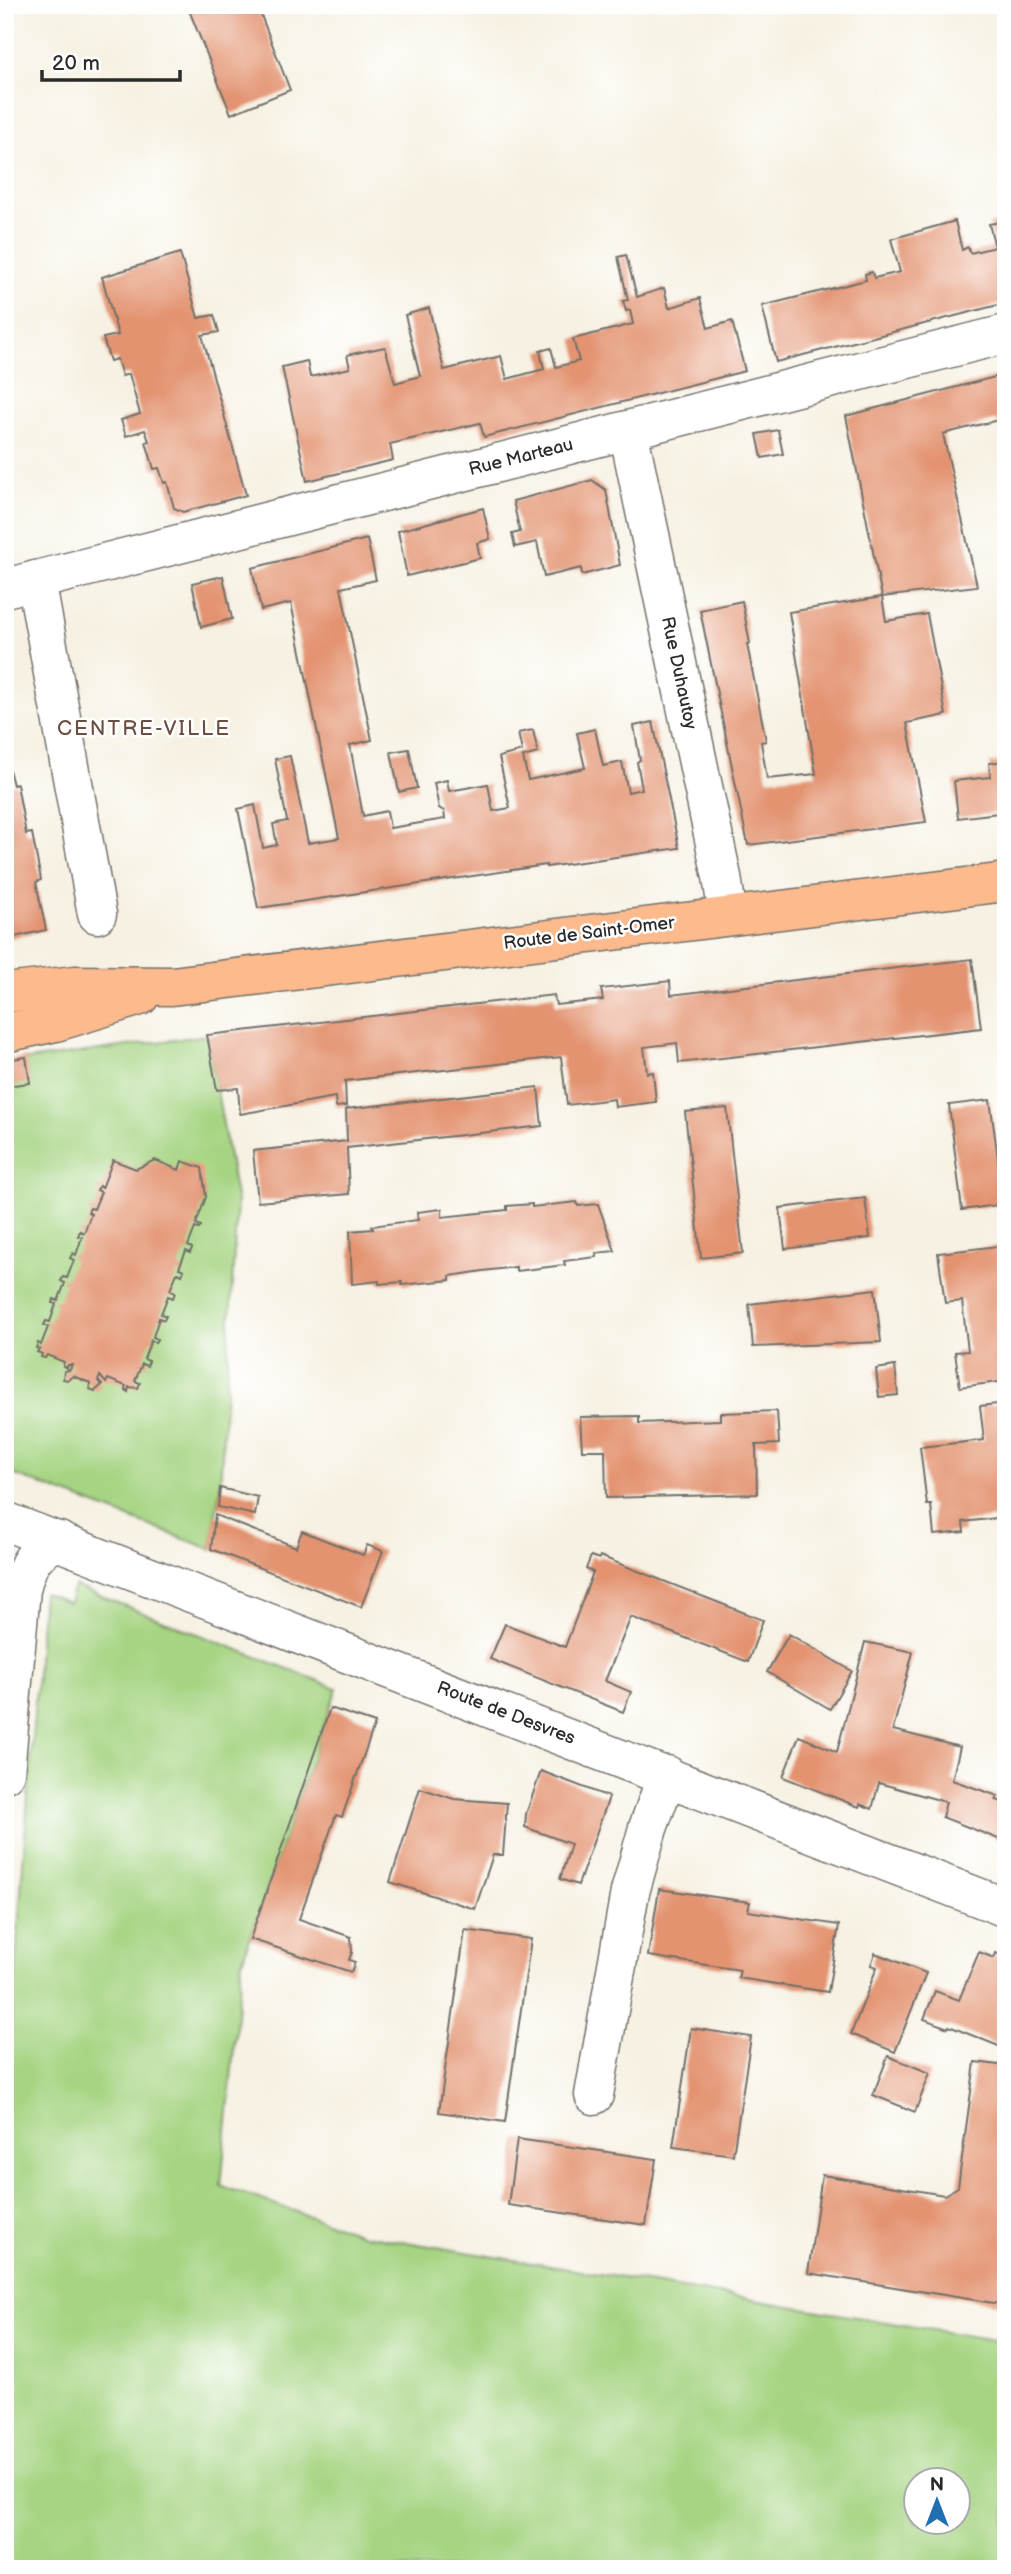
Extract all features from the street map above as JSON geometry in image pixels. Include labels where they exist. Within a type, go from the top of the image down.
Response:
[{"type":"main road","name":"Route de Saint-Omer","points":[[5,993],[75,985],[172,986],[1006,882]]},
{"type":"main road","name":"Route de Saint-Omer","points":[[5,1032],[56,1022],[172,986]]},
{"type":"street","name":"Rue Marteau","points":[[21,584],[1006,334]]},
{"type":"street","name":"Rue Duhautoy","points":[[628,430],[723,877],[728,916]]},
{"type":"street","points":[[21,584],[43,618],[97,914]]},
{"type":"street","name":"Route de Desvres","points":[[5,1521],[1006,1908]]},
{"type":"street","points":[[5,1773],[21,1589],[31,1559],[40,1550],[59,1541]]},
{"type":"street","points":[[594,2095],[630,1892],[648,1828],[667,1775]]},
{"type":"green space","points":[[207,1035],[237,1202],[220,1488],[211,1549],[5,1471],[5,1063]]},
{"type":"green space","points":[[74,1586],[337,1688],[242,1961],[221,2186],[364,2235],[1006,2342],[1006,2569],[5,2569],[5,2107],[43,1593],[69,1603]]},
{"type":"building","points":[[187,5],[257,5],[290,90],[231,114]]},
{"type":"building","points":[[955,221],[962,250],[968,247],[970,253],[995,247],[989,224],[1006,221],[1006,303],[776,362],[762,306],[866,280],[865,274],[872,272],[874,278],[900,272],[891,239]]},
{"type":"building","points":[[180,253],[198,318],[214,315],[219,332],[202,335],[246,495],[183,512],[174,508],[167,482],[164,483],[159,468],[154,469],[145,430],[126,436],[121,420],[140,414],[129,374],[122,376],[117,359],[110,361],[103,338],[118,335],[102,277]]},
{"type":"building","points":[[626,255],[637,297],[664,288],[669,308],[700,298],[708,328],[732,321],[745,371],[484,437],[480,423],[390,444],[393,460],[307,481],[282,367],[307,361],[310,377],[350,368],[347,355],[385,347],[395,383],[420,376],[405,315],[429,308],[444,370],[501,356],[507,379],[544,369],[540,351],[551,348],[556,367],[579,361],[573,339],[633,324],[630,310],[626,311],[623,301],[628,300],[618,257]]},
{"type":"building","points":[[1006,374],[1006,451],[998,420],[943,434],[977,586],[882,597],[846,416]]},
{"type":"building","points":[[778,430],[783,454],[762,458],[757,434]]},
{"type":"building","points":[[592,480],[606,490],[620,565],[582,575],[581,568],[544,577],[537,542],[515,547],[512,534],[520,532],[513,501]]},
{"type":"building","points":[[483,508],[490,539],[477,543],[480,558],[407,576],[398,531]]},
{"type":"building","points":[[367,539],[376,580],[341,588],[372,740],[350,745],[363,816],[387,811],[390,828],[445,819],[444,811],[439,808],[434,783],[447,780],[449,791],[488,784],[493,811],[510,808],[499,757],[522,751],[518,733],[533,730],[538,753],[523,757],[528,780],[585,768],[577,733],[595,729],[603,766],[622,762],[628,792],[642,789],[634,726],[653,722],[679,848],[258,908],[238,809],[255,805],[263,848],[277,845],[273,824],[287,821],[275,759],[290,756],[308,843],[339,838],[291,603],[261,610],[252,568]]},
{"type":"building","points":[[223,576],[232,619],[201,627],[192,583]]},
{"type":"building","points":[[882,597],[886,621],[927,614],[946,715],[907,723],[926,822],[748,845],[700,610],[742,601],[750,644],[747,644],[766,741],[761,742],[767,779],[816,774],[789,612]]},
{"type":"building","points":[[409,749],[417,788],[399,792],[391,752]]},
{"type":"building","points":[[5,754],[13,785],[17,784],[26,834],[32,833],[41,880],[36,882],[46,930],[5,939]]},
{"type":"building","points":[[1004,761],[1006,812],[958,818],[954,781],[990,777],[989,763]]},
{"type":"building","points":[[972,959],[981,1028],[679,1063],[677,1043],[644,1047],[647,1073],[653,1072],[656,1102],[615,1107],[614,1099],[567,1105],[561,1057],[345,1081],[346,1106],[336,1107],[335,1097],[240,1114],[238,1088],[217,1090],[207,1035],[554,995],[556,1005],[603,1000],[601,989],[670,981],[671,995]]},
{"type":"building","points":[[26,1057],[30,1083],[5,1086],[5,1060]]},
{"type":"building","points":[[538,1087],[542,1126],[347,1148],[349,1194],[258,1202],[253,1151],[347,1141],[346,1109]]},
{"type":"building","points":[[990,1100],[1004,1204],[962,1210],[949,1105]]},
{"type":"building","points":[[727,1108],[743,1253],[701,1258],[685,1112]]},
{"type":"building","points":[[113,1160],[136,1169],[155,1160],[179,1170],[182,1161],[202,1168],[206,1197],[196,1224],[201,1226],[199,1229],[195,1228],[188,1246],[192,1248],[190,1253],[186,1251],[179,1268],[184,1270],[182,1275],[177,1273],[170,1290],[175,1293],[173,1298],[168,1296],[161,1314],[166,1316],[164,1320],[159,1318],[153,1337],[157,1339],[155,1343],[151,1340],[144,1359],[149,1361],[147,1366],[142,1364],[135,1381],[140,1383],[138,1388],[129,1387],[128,1392],[126,1386],[108,1379],[106,1383],[100,1376],[98,1381],[102,1385],[95,1391],[90,1389],[90,1383],[73,1376],[68,1380],[63,1379],[64,1371],[70,1370],[72,1365],[67,1368],[63,1366],[64,1362],[47,1355],[45,1358],[41,1357],[42,1354],[37,1352],[39,1349],[36,1348],[38,1343],[41,1345],[48,1327],[44,1325],[46,1321],[50,1322],[56,1304],[53,1303],[54,1299],[58,1301],[65,1283],[61,1281],[63,1277],[67,1278],[74,1260],[70,1258],[73,1253],[76,1255],[82,1237],[78,1236],[80,1231],[84,1233],[91,1214],[88,1212],[90,1208],[94,1209],[101,1192],[97,1190],[99,1186],[102,1188]]},
{"type":"building","points":[[865,1198],[870,1238],[785,1249],[780,1208]]},
{"type":"building","points":[[577,1202],[578,1206],[598,1204],[615,1251],[596,1253],[597,1257],[564,1261],[565,1265],[516,1271],[516,1267],[483,1271],[450,1276],[450,1280],[402,1285],[402,1282],[379,1284],[379,1281],[352,1284],[350,1231],[418,1220],[417,1212],[442,1209],[442,1217],[507,1210],[507,1206],[532,1204],[532,1207]]},
{"type":"building","points":[[1006,1245],[1006,1381],[960,1387],[955,1352],[968,1351],[962,1301],[945,1303],[938,1253]]},
{"type":"building","points":[[875,1289],[881,1342],[753,1347],[749,1304]]},
{"type":"building","points":[[895,1366],[898,1395],[879,1397],[876,1369]]},
{"type":"building","points":[[1006,1403],[1006,1517],[963,1522],[964,1532],[934,1535],[931,1505],[927,1505],[920,1447],[984,1440],[980,1406]]},
{"type":"building","points":[[777,1411],[779,1444],[756,1445],[757,1494],[606,1498],[605,1450],[582,1450],[580,1417],[639,1416],[639,1423],[720,1420],[720,1413]]},
{"type":"building","points":[[220,1488],[258,1497],[255,1515],[218,1507]]},
{"type":"building","points":[[215,1515],[296,1547],[302,1531],[363,1555],[367,1545],[383,1551],[361,1607],[211,1549]]},
{"type":"building","points":[[591,1556],[599,1559],[600,1556],[763,1620],[748,1662],[631,1617],[605,1681],[631,1692],[623,1712],[490,1659],[505,1624],[565,1647],[593,1572],[586,1569]]},
{"type":"building","points":[[789,1634],[852,1671],[830,1709],[767,1672]]},
{"type":"building","points":[[865,1642],[913,1652],[893,1730],[960,1747],[952,1780],[998,1796],[996,1800],[1006,1803],[1006,1842],[942,1817],[946,1802],[879,1783],[872,1809],[860,1804],[859,1807],[783,1777],[799,1736],[837,1752]]},
{"type":"building","points":[[330,1708],[375,1723],[342,1817],[336,1815],[299,1919],[351,1937],[352,1952],[349,1960],[355,1962],[351,1972],[250,1939]]},
{"type":"building","points":[[541,1771],[609,1797],[578,1885],[560,1879],[571,1844],[525,1827],[526,1814]]},
{"type":"building","points":[[420,1788],[454,1799],[507,1803],[503,1855],[493,1855],[475,1909],[390,1882]]},
{"type":"building","points":[[659,1889],[750,1902],[748,1911],[839,1925],[828,1992],[738,1978],[740,1970],[648,1956]]},
{"type":"building","points":[[465,1930],[531,1939],[505,2122],[439,2112]]},
{"type":"building","points":[[979,1952],[994,1958],[996,1953],[1006,1957],[1006,2049],[924,2019],[935,1991],[959,2000]]},
{"type":"building","points":[[875,1953],[926,1973],[895,2052],[851,2034],[877,1967],[871,1965]]},
{"type":"building","points":[[691,2028],[751,2037],[733,2155],[673,2147]]},
{"type":"building","points":[[888,2056],[930,2073],[915,2112],[873,2095]]},
{"type":"building","points":[[975,2062],[1006,2066],[1006,2305],[808,2273],[822,2175],[944,2195],[958,2187]]},
{"type":"building","points":[[517,2139],[656,2159],[646,2225],[508,2205]]},
{"type":"district","name":"CENTRE-VILLE","points":[[144,728]]}]
